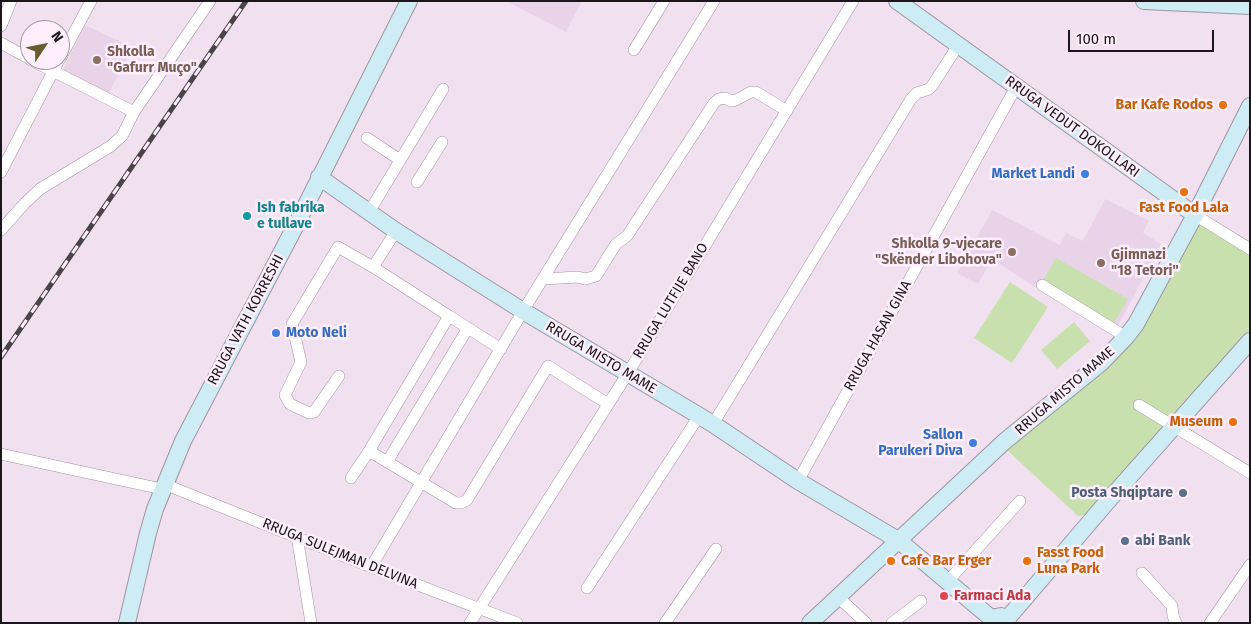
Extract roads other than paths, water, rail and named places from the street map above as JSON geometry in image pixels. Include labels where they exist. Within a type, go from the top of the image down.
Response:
[{"type":"main road","name":"RRUGA VATH KORRESHI","points":[[127,623],[148,533],[163,486],[178,452],[409,1]]},
{"type":"main road","name":"RRUGA VEDUT DOKOLLARI","points":[[897,1],[1195,215]]},
{"type":"main road","points":[[1144,1],[1250,6]]},
{"type":"main road","name":"RRUGA MISTO MAME","points":[[810,623],[838,597],[892,539],[1005,441],[1102,362],[1126,337],[1136,324],[1195,215],[1250,106]]},
{"type":"main road","name":"RRUGA MISTO MAME","points":[[319,177],[396,231],[523,311],[713,424],[798,481],[892,539],[948,581],[996,621]]},
{"type":"main road","points":[[996,621],[1051,567],[1250,341]]},
{"type":"main road","name":"RRUGA MISTO MAME","points":[[892,539],[996,621]]},
{"type":"street","points":[[1,26],[11,1]]},
{"type":"street","points":[[70,40],[91,1]]},
{"type":"street","points":[[1,230],[40,189],[111,146],[122,136],[134,112],[210,1]]},
{"type":"street","points":[[634,50],[664,1]]},
{"type":"street","points":[[371,567],[523,311],[714,1]]},
{"type":"street","name":"RRUGA LUTFIJE BANO","points":[[470,623],[628,373],[852,1]]},
{"type":"street","points":[[1,43],[20,54]]},
{"type":"street","points":[[713,424],[911,99],[916,93],[929,89],[932,86],[959,44]]},
{"type":"street","points":[[49,70],[134,112]]},
{"type":"street","points":[[1,172],[53,72]]},
{"type":"street","name":"RRUGA HASAN GINA","points":[[798,481],[1016,87]]},
{"type":"street","points":[[369,212],[443,89]]},
{"type":"street","points":[[543,279],[578,277],[584,280],[596,276],[616,244],[627,236],[714,103],[719,99],[725,98],[731,101],[751,92],[756,92],[787,111]]},
{"type":"street","points":[[367,138],[400,160]]},
{"type":"street","points":[[417,182],[442,142]]},
{"type":"street","name":"RRUGA VEDUT DOKOLLARI","points":[[1195,215],[1250,249]]},
{"type":"street","points":[[373,267],[396,231]]},
{"type":"street","points":[[338,376],[314,412],[309,413],[290,404],[285,394],[301,362],[292,324],[338,247],[373,267],[501,349]]},
{"type":"street","points":[[1042,285],[1126,337]]},
{"type":"street","points":[[350,478],[369,451],[448,316]]},
{"type":"street","points":[[387,462],[468,328]]},
{"type":"street","points":[[369,451],[456,503],[461,503],[467,500],[548,366],[608,404]]},
{"type":"street","points":[[1139,405],[1250,473]]},
{"type":"street","points":[[393,410],[412,421]]},
{"type":"street","points":[[587,588],[699,416]]},
{"type":"street","name":"RRUGA SULEJMAN DELVINA","points":[[1,454],[163,486],[297,536],[371,567],[517,623]]},
{"type":"street","points":[[948,581],[1020,501]]},
{"type":"street","points":[[297,536],[311,623]]},
{"type":"street","points":[[665,623],[716,549]]},
{"type":"street","points":[[1210,623],[1250,565]]},
{"type":"street","points":[[1142,573],[1172,606],[1176,623]]},
{"type":"street","points":[[838,597],[866,623]]},
{"type":"street","points":[[892,623],[921,601]]},
{"type":"railway","points":[[1,357],[246,1]]},
{"type":"place","name":"Shkolla \"Gafurr Muço\"","points":[[97,60]]},
{"type":"place","name":"Bar Kafe Rodos","points":[[1223,105]]},
{"type":"place","name":"Market Landi","points":[[1085,174]]},
{"type":"place","name":"Fast Food Lala","points":[[1184,192]]},
{"type":"place","name":"Ish fabrika e tullave","points":[[247,216]]},
{"type":"place","name":"Shkolla 9-vjecare \"Skënder Libohova\"","points":[[1012,252]]},
{"type":"place","name":"Gjimnazi \"18 Tetori\"","points":[[1101,263]]},
{"type":"place","name":"Moto Neli","points":[[276,333]]},
{"type":"place","name":"Museum","points":[[1233,422]]},
{"type":"place","name":"Sallon Parukeri Diva","points":[[973,443]]},
{"type":"place","name":"Posta Shqiptare","points":[[1183,493]]},
{"type":"place","name":"abi Bank","points":[[1125,541]]},
{"type":"place","name":"Cafe Bar Erger","points":[[891,561]]},
{"type":"place","name":"Fasst Food Luna Park","points":[[1027,561]]},
{"type":"place","name":"Farmaci Ada","points":[[944,596]]}]
